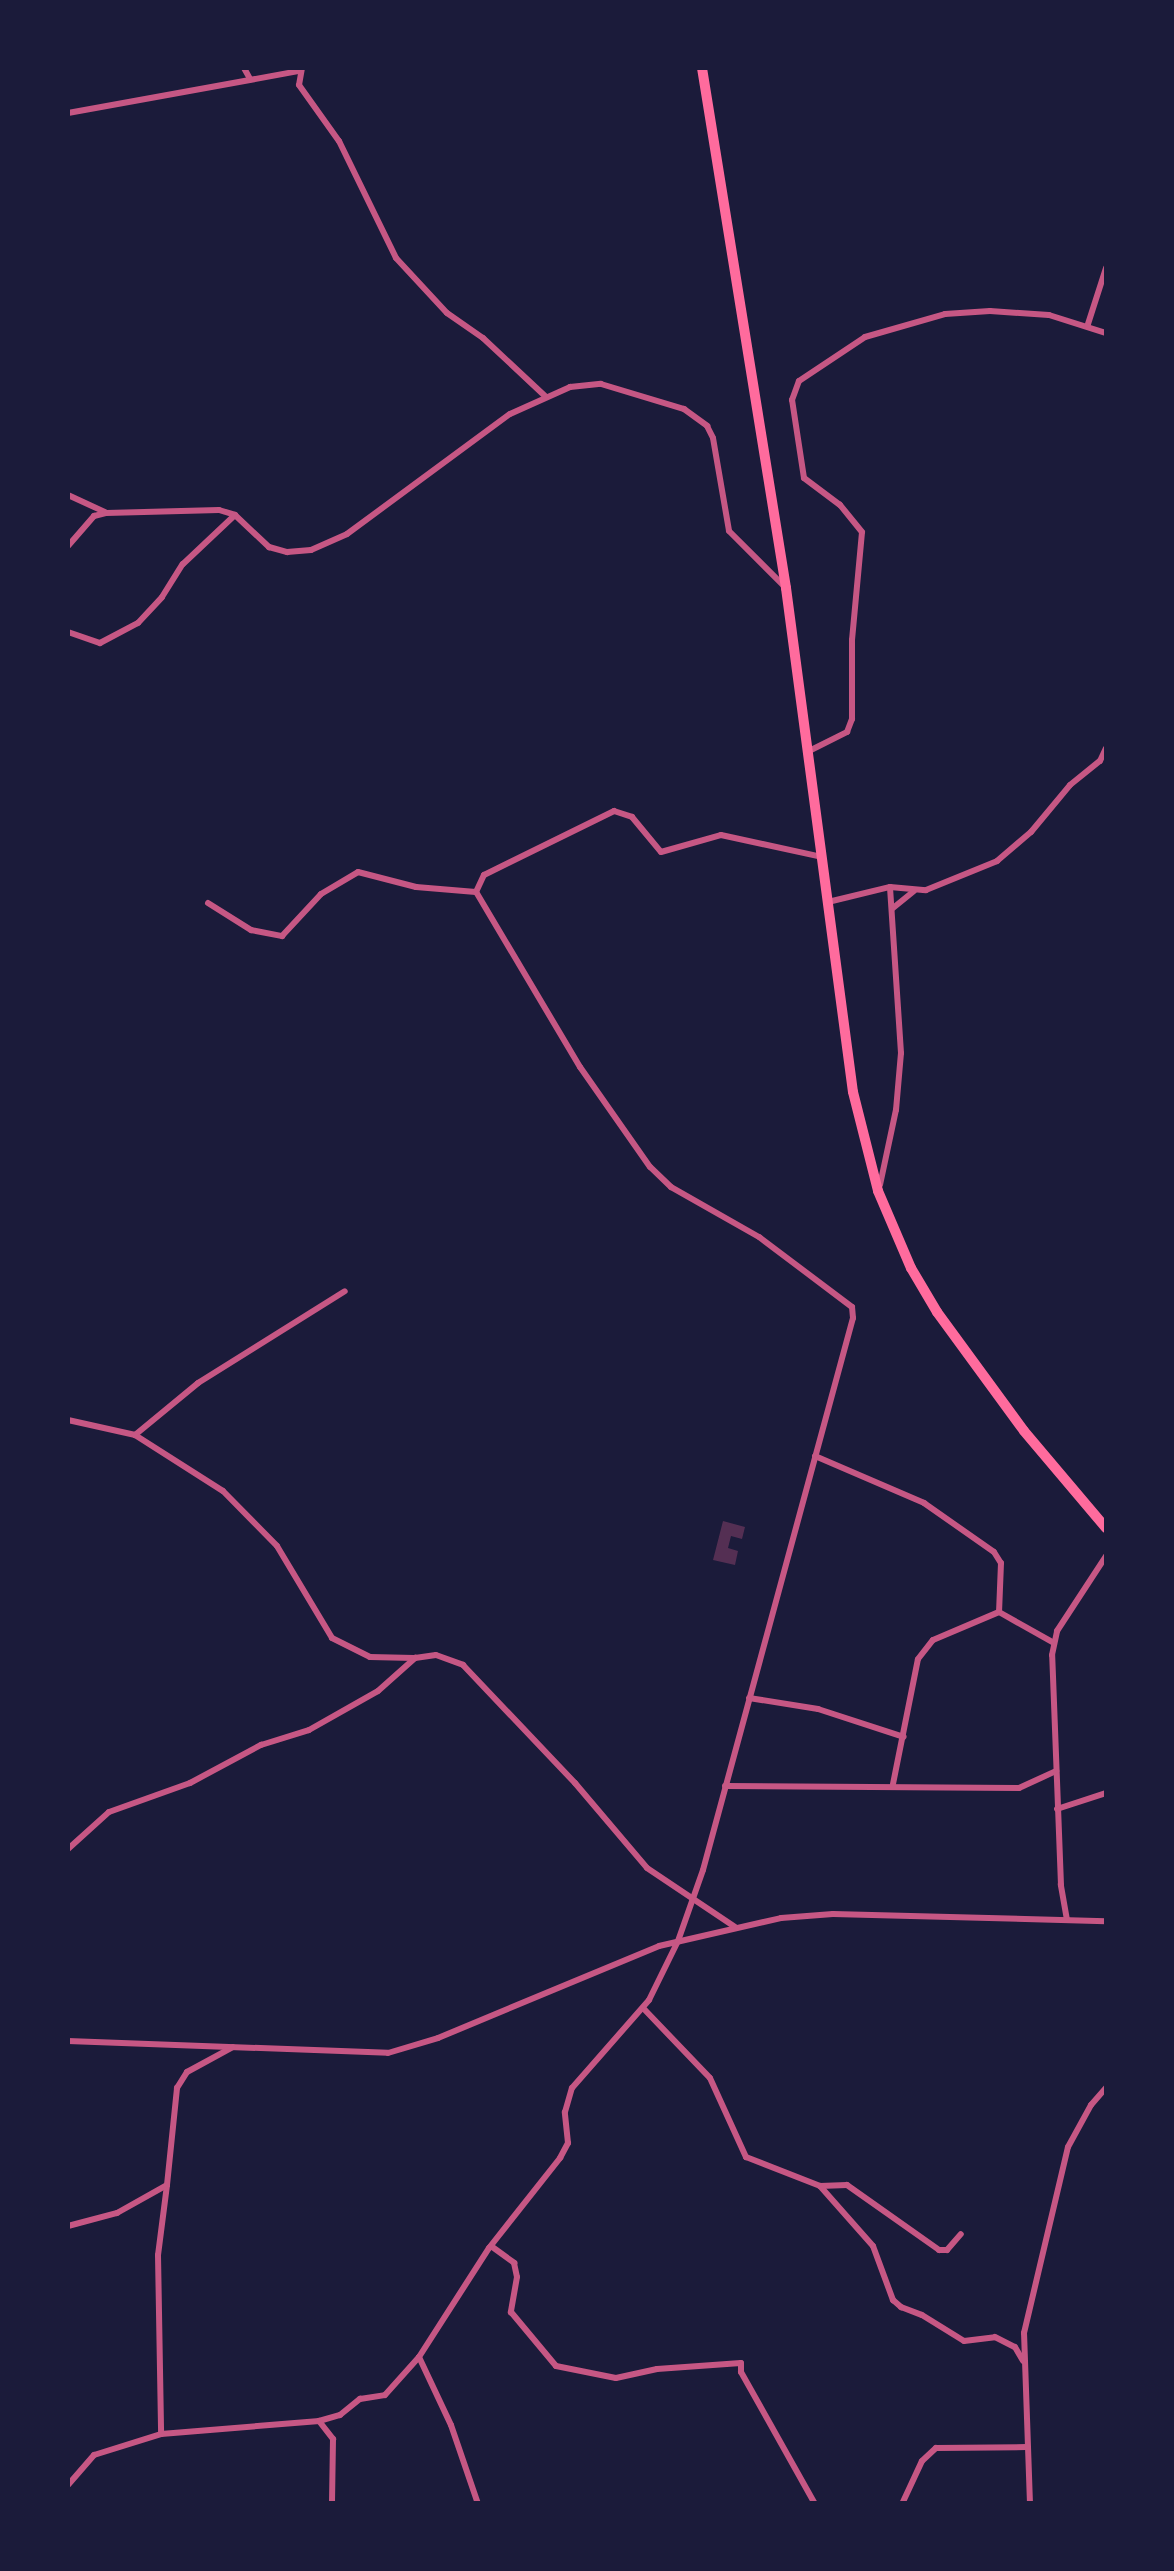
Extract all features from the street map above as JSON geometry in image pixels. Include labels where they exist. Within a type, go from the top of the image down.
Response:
[{"type":"highway","points":[[702,68],[786,588],[853,1092],[878,1191],[911,1268],[937,1312],[1024,1431],[1106,1528]]},
{"type":"street","points":[[244,68],[250,79]]},
{"type":"street","points":[[68,113],[300,70],[299,84],[339,141],[396,258],[447,313],[484,338],[546,397]]},
{"type":"street","points":[[1088,324],[1106,268]]},
{"type":"street","points":[[808,752],[847,732],[852,718],[852,640],[862,532],[840,505],[804,478],[796,436],[794,389],[864,337],[946,314],[990,311],[1048,315],[1106,332]]},
{"type":"street","points":[[68,546],[94,516],[106,513],[220,510],[235,516],[268,547],[287,552],[312,550],[348,534],[510,414],[584,384],[601,384],[698,416],[713,438],[729,531],[786,588]]},
{"type":"street","points":[[68,495],[106,513]]},
{"type":"street","points":[[68,632],[100,643],[138,623],[162,597],[183,564],[235,516]]},
{"type":"street","points":[[892,909],[914,892],[997,861],[1015,848],[1070,785],[1103,761],[1106,748]]},
{"type":"street","points":[[476,892],[484,875],[614,812],[632,817],[661,852],[721,835],[822,857]]},
{"type":"street","points":[[208,903],[251,930],[282,936],[321,894],[358,872],[416,888],[476,892]]},
{"type":"street","points":[[827,902],[890,887],[914,892]]},
{"type":"street","points":[[878,1191],[896,1110],[901,1053],[890,887]]},
{"type":"street","points":[[68,2485],[94,2455],[161,2434],[319,2421],[340,2415],[360,2398],[385,2395],[420,2358],[491,2246],[568,2143],[565,2112],[572,2088],[644,2009],[678,1941],[725,1786],[853,1318],[852,1307],[759,1237],[692,1202],[650,1167],[580,1068],[476,892]]},
{"type":"street","points":[[135,1435],[198,1383],[282,1326],[345,1292]]},
{"type":"street","points":[[68,1420],[135,1435],[242,1505],[277,1546],[332,1638],[370,1657],[436,1655],[463,1665],[576,1783],[647,1868],[692,1894],[735,1927]]},
{"type":"street","points":[[815,1456],[924,1503],[994,1552],[1000,1563],[998,1612]]},
{"type":"street","points":[[1067,1920],[1057,1809],[1054,1643],[1106,1556]]},
{"type":"street","points":[[998,1612],[1054,1643]]},
{"type":"street","points":[[893,1784],[918,1659],[924,1649],[933,1640],[998,1612]]},
{"type":"street","points":[[68,1849],[110,1812],[190,1783],[262,1745],[309,1730],[378,1691],[415,1658]]},
{"type":"street","points":[[749,1698],[818,1709],[904,1738]]},
{"type":"street","points":[[725,1786],[893,1784],[1019,1788],[1056,1770]]},
{"type":"street","points":[[1057,1809],[1106,1792]]},
{"type":"street","points":[[68,2041],[388,2053],[438,2038],[678,1941],[735,1927],[833,1914],[1106,1921]]},
{"type":"street","points":[[644,2009],[710,2078],[740,2152],[820,2186],[846,2186],[939,2250],[947,2250],[960,2234]]},
{"type":"street","points":[[161,2434],[158,2254],[178,2088],[186,2072],[234,2047]]},
{"type":"street","points":[[1030,2504],[1024,2333],[1068,2147],[1084,2116],[1106,2088]]},
{"type":"street","points":[[68,2226],[118,2213],[168,2185]]},
{"type":"street","points":[[820,2186],[873,2246],[893,2300],[900,2307],[922,2315],[964,2342],[995,2337],[1015,2347],[1023,2362]]},
{"type":"street","points":[[491,2246],[514,2262],[517,2277],[511,2312],[556,2366],[616,2378],[656,2368],[741,2363],[741,2372],[815,2504]]},
{"type":"street","points":[[420,2358],[451,2425],[478,2504]]},
{"type":"street","points":[[332,2504],[333,2439],[340,2415]]},
{"type":"street","points":[[319,2421],[333,2439]]},
{"type":"street","points":[[902,2504],[922,2461],[936,2448],[1026,2447]]},
{"type":"building","points":[[723,1521],[745,1527],[742,1539],[731,1536],[728,1548],[738,1551],[735,1565],[713,1560]]}]
